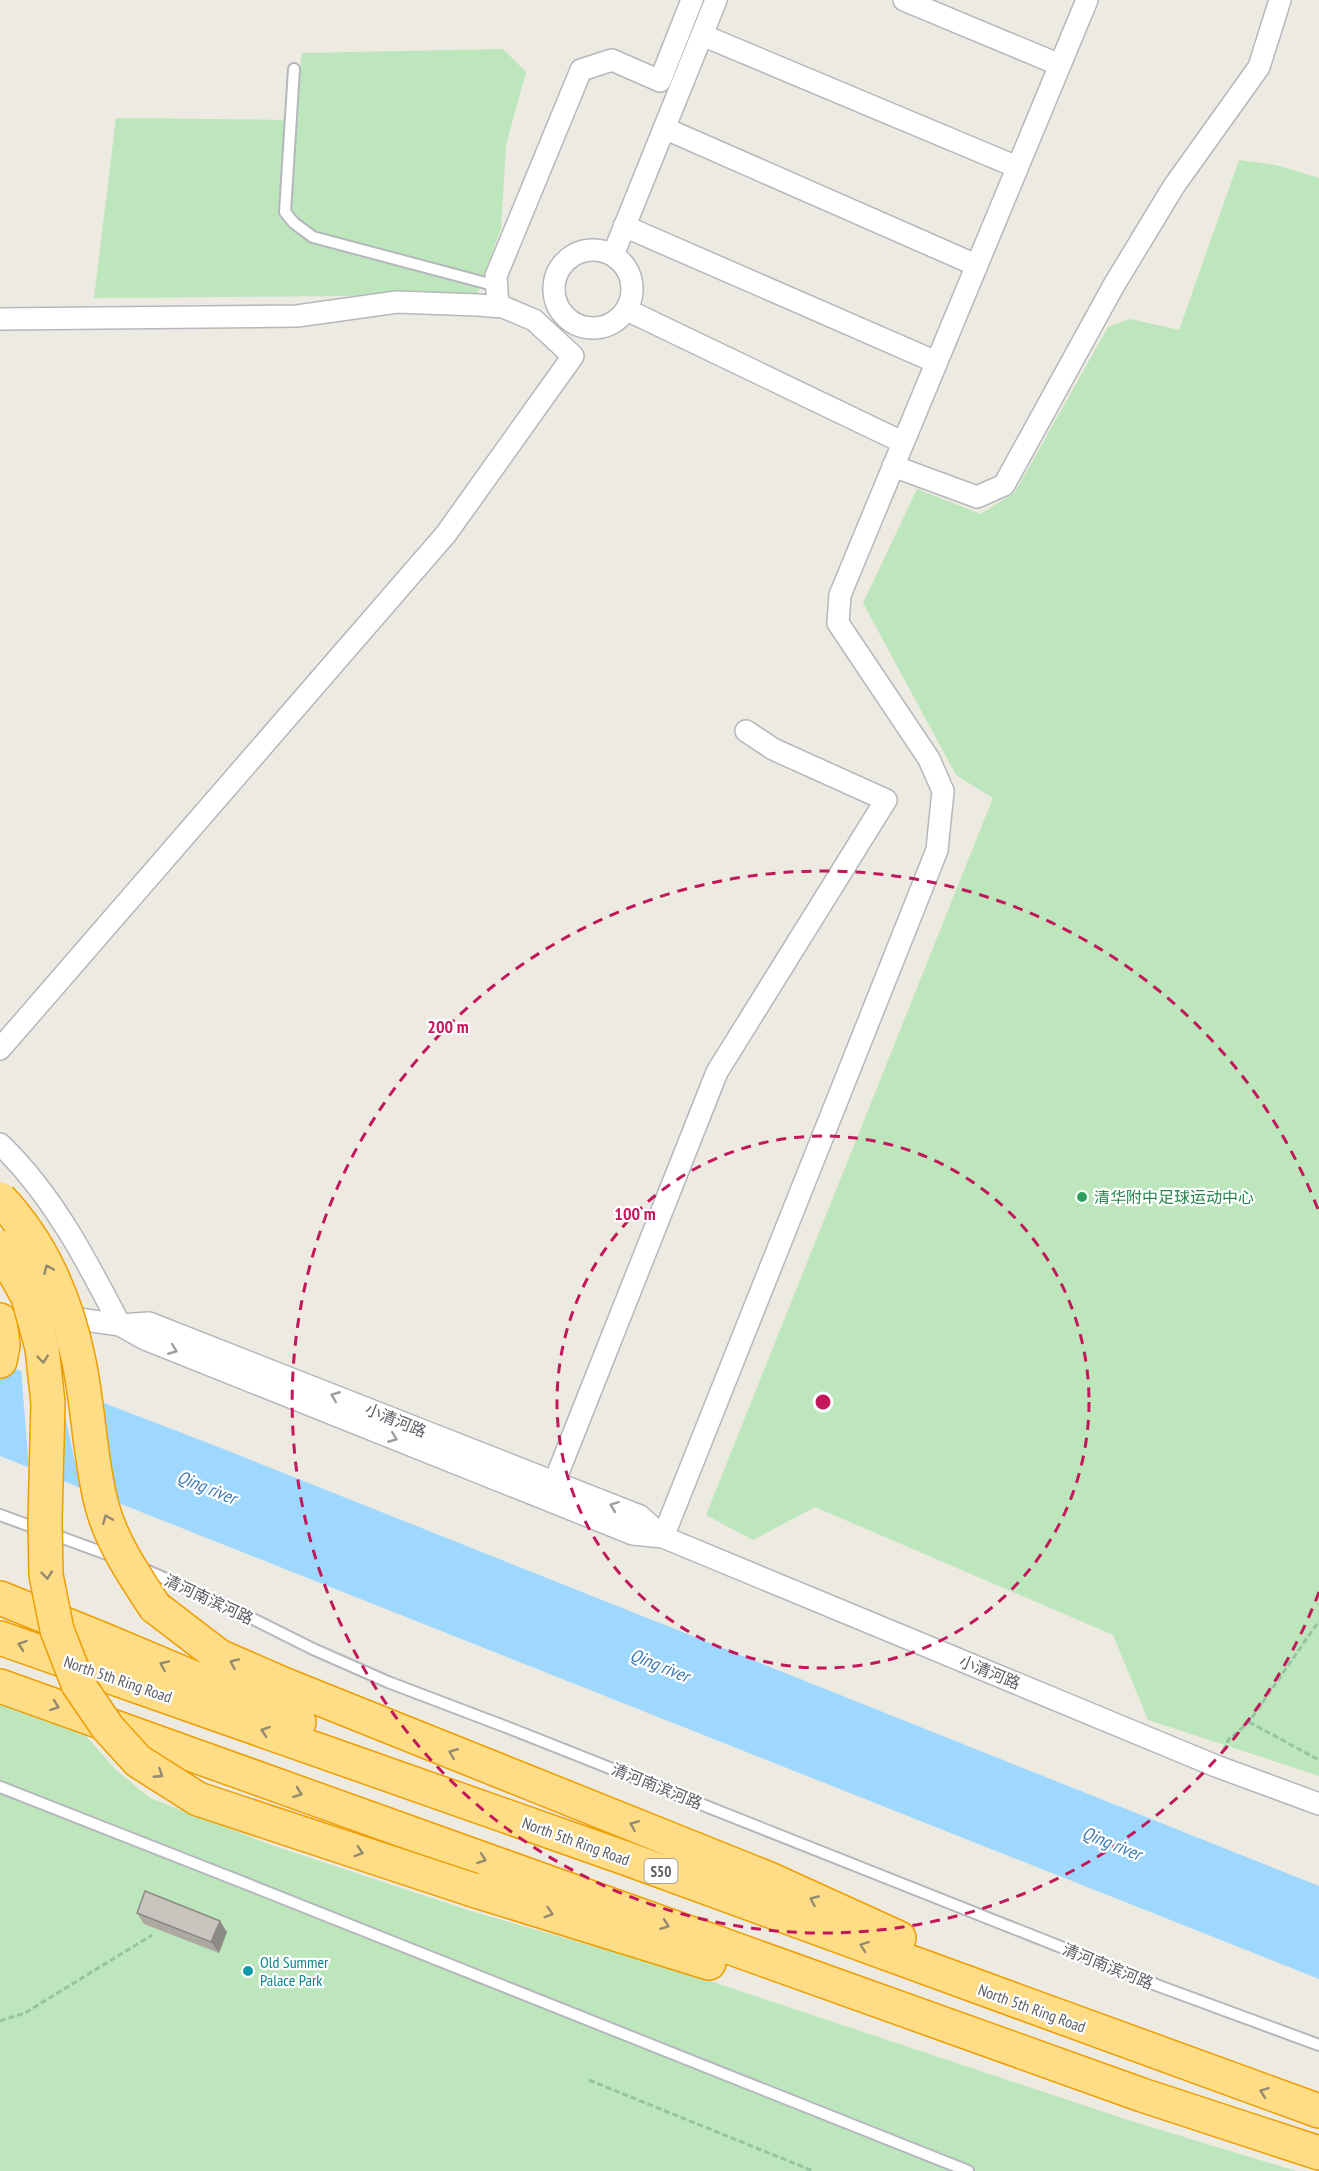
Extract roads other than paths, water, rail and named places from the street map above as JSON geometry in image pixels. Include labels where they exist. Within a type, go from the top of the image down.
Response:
[{"type":"highway","points":[[0,1199],[38,1247],[62,1302],[78,1357],[94,1466],[103,1508],[124,1560],[155,1606],[219,1656],[283,1684],[767,1878],[1155,2053]]},
{"type":"highway","points":[[0,1246],[28,1297],[42,1348],[48,1403],[46,1575],[57,1630],[78,1684],[108,1728],[138,1761],[198,1799],[472,1890],[1142,2095],[1319,2153]]},
{"type":"highway","points":[[0,1320],[3,1346],[0,1360]]},
{"type":"highway","points":[[0,1598],[625,1858]]},
{"type":"highway","name":"North 5th Ring Road","points":[[0,1638],[625,1858],[1319,2111]]},
{"type":"highway","points":[[0,1686],[1142,2095]]},
{"type":"street","points":[[573,356],[534,320],[503,306],[498,296],[496,276],[581,70],[612,60],[660,81],[692,0]]},
{"type":"street","points":[[613,255],[716,0]]},
{"type":"street","points":[[904,0],[1060,65]]},
{"type":"street","points":[[663,1537],[937,850],[943,792],[929,759],[838,623],[840,595],[1087,0]]},
{"type":"street","points":[[893,466],[977,497],[1004,485],[1114,285],[1174,186],[1259,67],[1280,0]]},
{"type":"street","points":[[702,35],[1017,166]]},
{"type":"street","points":[[664,128],[976,265]]},
{"type":"street","points":[[624,226],[936,362]]},
{"type":"street","points":[[588,249],[601,250],[613,255],[622,263],[631,279],[632,298],[627,310],[608,326],[596,329],[582,327],[569,321],[554,299],[553,285],[557,272],[565,261],[576,253],[588,249]]},
{"type":"street","points":[[0,319],[297,316],[397,302],[498,296]]},
{"type":"street","points":[[627,310],[902,442]]},
{"type":"street","points":[[0,1049],[446,534],[573,356],[582,327]]},
{"type":"street","points":[[554,1483],[717,1072],[886,800],[773,749],[746,731]]},
{"type":"street","points":[[0,1144],[37,1185],[79,1246],[120,1325]]},
{"type":"street","name":"小清河路","points":[[0,1309],[120,1325],[149,1323],[640,1516],[663,1537]]},
{"type":"street","name":"小清河路","points":[[120,1325],[145,1339],[633,1534],[663,1537],[1216,1766],[1319,1803]]},
{"type":"lane","points":[[294,69],[285,212],[294,223],[313,237],[498,296]]},
{"type":"lane","name":"清河南滨河路","points":[[0,1515],[114,1556],[221,1603],[313,1649],[388,1682],[1159,1986],[1319,2044]]},
{"type":"lane","points":[[0,1787],[968,2171]]},
{"type":"water","name":"Qing river","points":[[0,1363],[221,1448],[1319,1886],[1319,1979],[0,1456]]},
{"type":"place","name":"清华附中足球运动中心","points":[[1082,1197]]},
{"type":"place","name":"Old Summer Palace Park","points":[[248,1971]]}]
